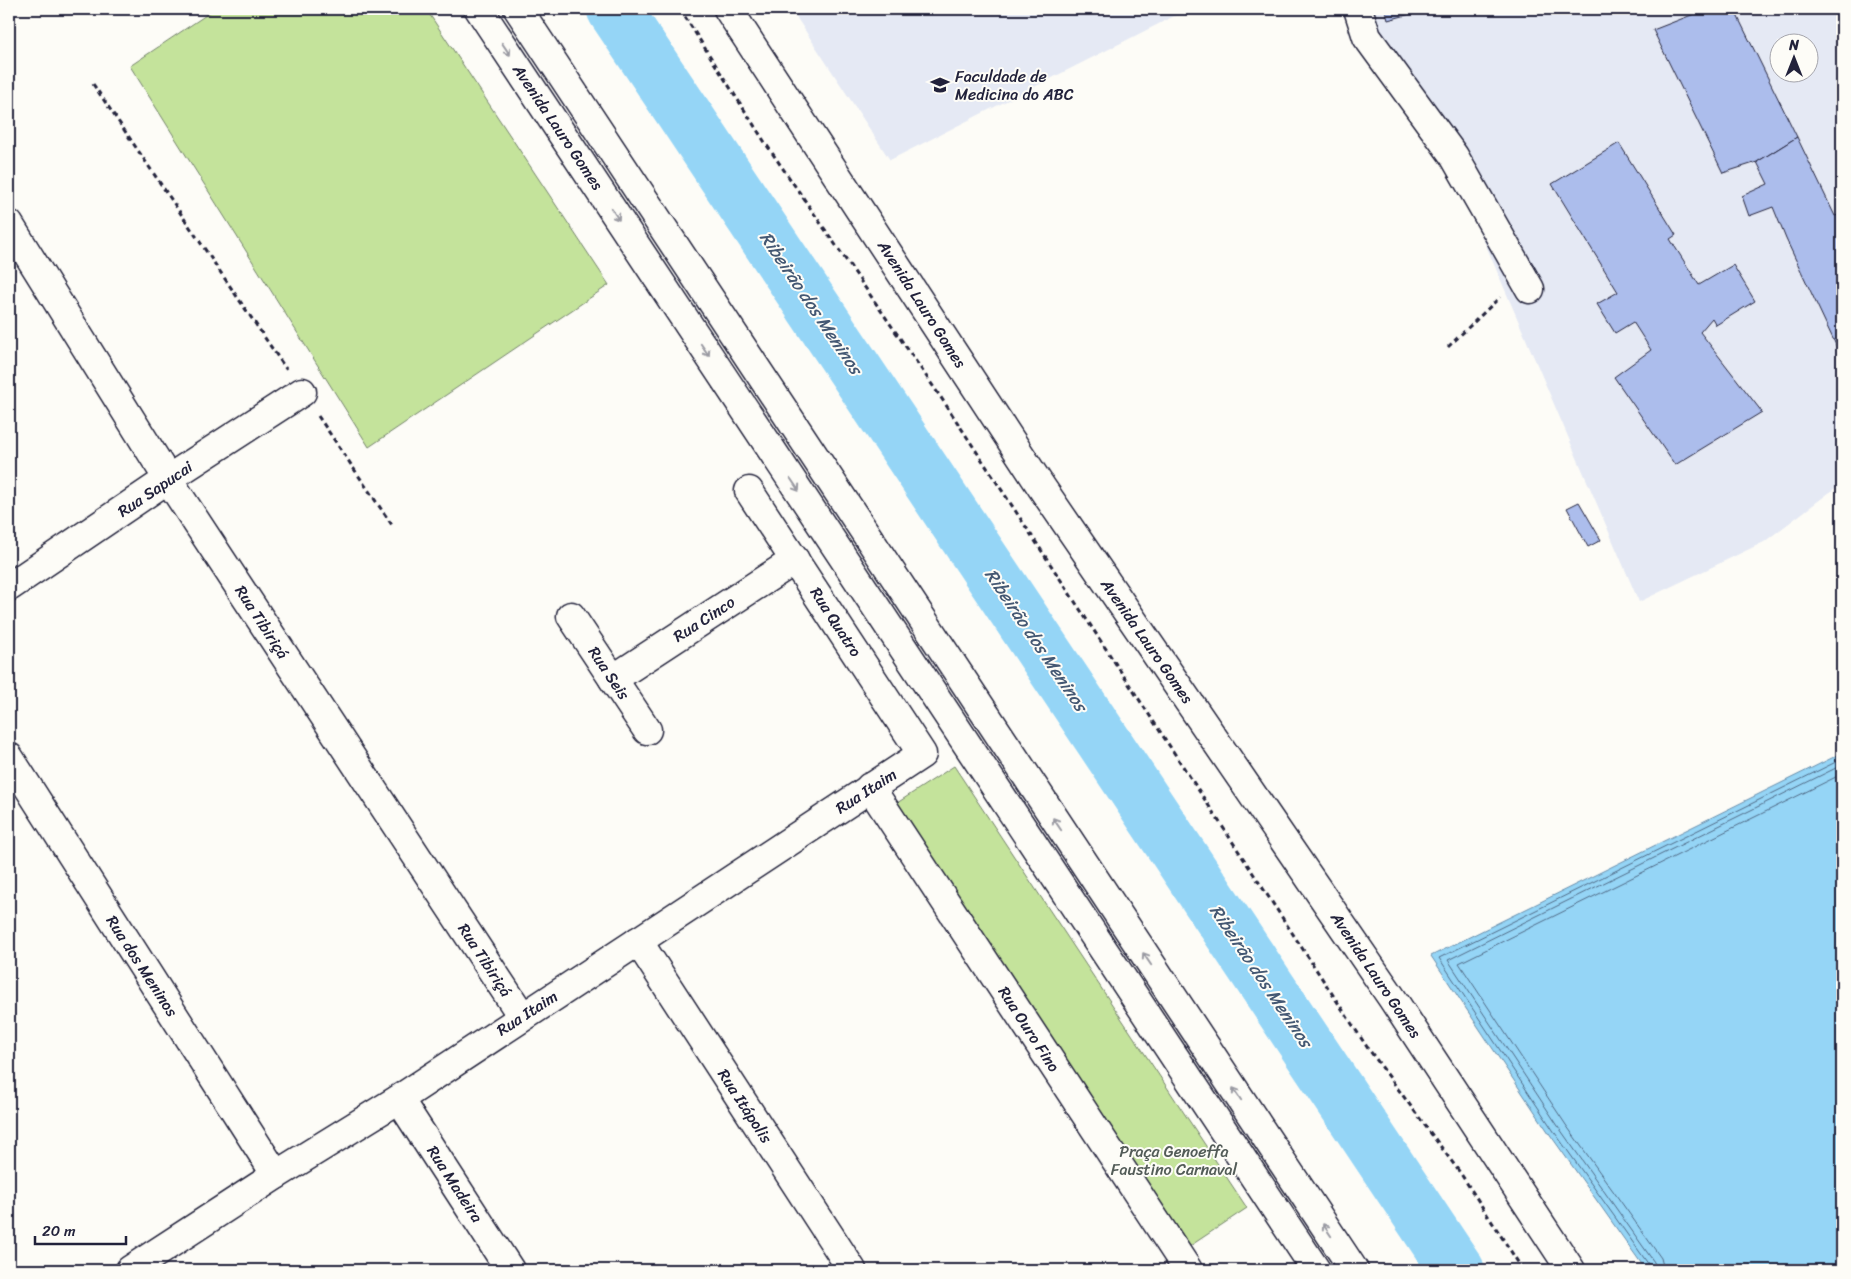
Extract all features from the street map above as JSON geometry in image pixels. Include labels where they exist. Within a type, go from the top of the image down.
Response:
[{"type":"street","name":"Avenida Lauro Gomes","points":[[480,9],[1316,1270]]},
{"type":"street","name":"Avenida Lauro Gomes","points":[[518,9],[1354,1270]]},
{"type":"street","name":"Avenida Lauro Gomes","points":[[728,9],[1042,488],[1386,990],[1571,1270]]},
{"type":"street","points":[[1358,9],[1367,37],[1454,156],[1526,282]]},
{"type":"street","name":"Rua Tibiriçá","points":[[9,224],[168,479],[522,1016]]},
{"type":"street","name":"Rua Sapucai","points":[[9,587],[168,479],[302,392]]},
{"type":"street","name":"Rua Quatro","points":[[749,491],[922,754]]},
{"type":"street","name":"Rua Cinco","points":[[613,679],[795,560]]},
{"type":"street","name":"Rua Seis","points":[[571,616],[647,730]]},
{"type":"street","name":"Rua Itaim","points":[[130,1270],[276,1175],[399,1099],[522,1016],[922,754]]},
{"type":"street","name":"Rua dos Meninos","points":[[9,757],[276,1175]]},
{"type":"street","name":"Rua Ouro Fino","points":[[870,787],[1188,1270]]},
{"type":"street","name":"Rua Itápolis","points":[[638,941],[852,1270]]},
{"type":"street","name":"Rua Madeira","points":[[399,1099],[510,1270]]},
{"type":"path","points":[[680,9],[766,144],[944,402],[1367,1047],[1461,1174],[1524,1270]]},
{"type":"path","points":[[93,84],[392,525]]},
{"type":"path","points":[[1448,346],[1526,282]]},
{"type":"shaded area","name":"Faculdade de Medicina do ABC","points":[[791,9],[1188,9],[890,160]]},
{"type":"shaded area","points":[[1373,9],[1842,9],[1842,483],[1764,542],[1639,602],[1469,206],[1381,43]]},
{"type":"green space","points":[[215,9],[426,9],[609,285],[369,447],[130,66]]},
{"type":"green space","name":"Praça Genoeffa Faustino Carnaval","points":[[954,766],[1247,1208],[1190,1246],[897,803]]},
{"type":"water","points":[[1842,753],[1842,1270],[1646,1270],[1551,1136],[1431,956]]},
{"type":"building","points":[[1385,9],[1429,9],[1388,20]]},
{"type":"building","points":[[1707,9],[1734,9],[1768,78],[1768,82],[1770,82],[1797,137],[1757,162],[1723,173],[1653,30]]},
{"type":"building","points":[[1797,137],[1835,216],[1842,214],[1842,358],[1773,207],[1749,216],[1742,196],[1768,184],[1757,162]]},
{"type":"building","points":[[1619,143],[1676,235],[1670,239],[1699,285],[1733,265],[1755,301],[1716,325],[1712,318],[1700,332],[1762,412],[1675,465],[1614,377],[1651,350],[1633,322],[1615,333],[1597,304],[1618,292],[1552,184]]},
{"type":"building","points":[[1579,502],[1601,540],[1588,547],[1567,508]]},
{"type":"waterway","name":"Ribeirão dos Meninos","points":[[614,9],[1457,1270]]},
{"type":"place","name":"Faculdade de Medicina do ABC","points":[[940,85]]}]
